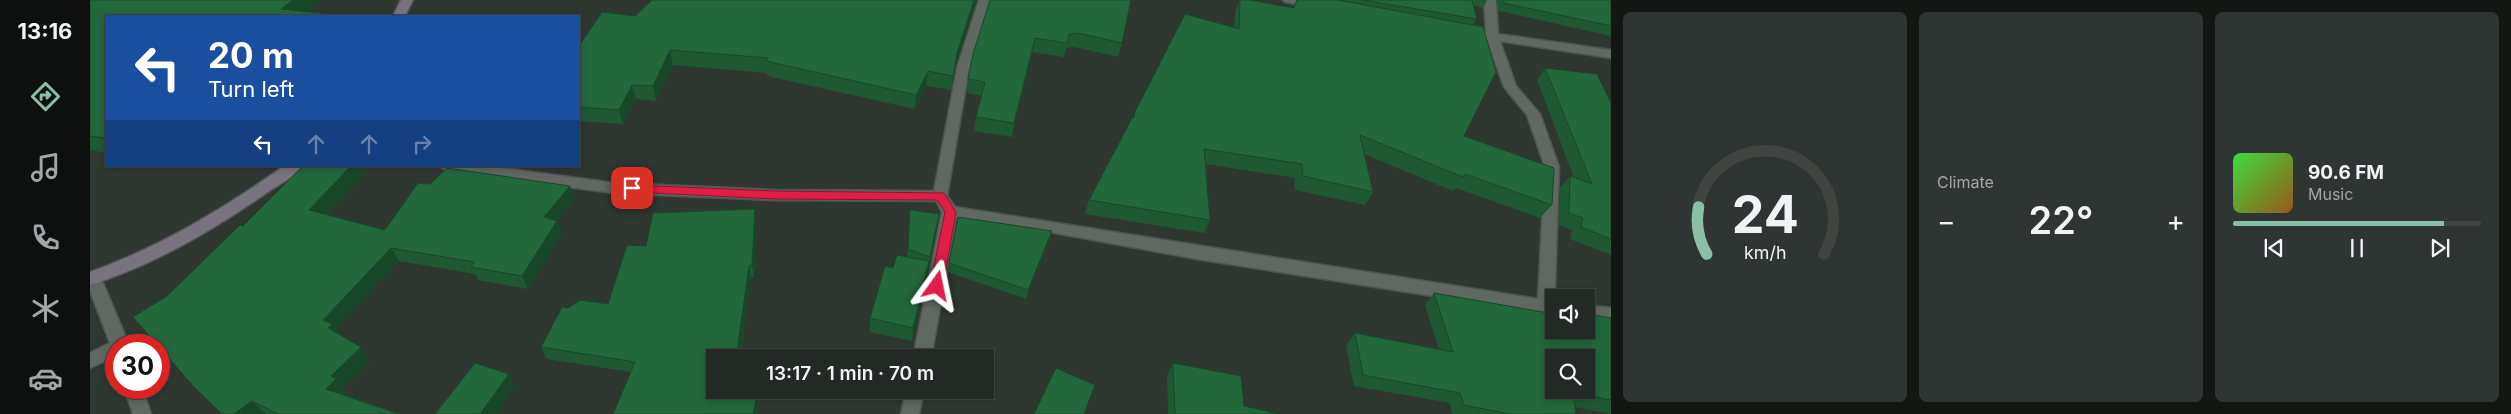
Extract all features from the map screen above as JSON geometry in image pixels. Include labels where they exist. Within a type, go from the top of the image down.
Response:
[{"type":"main road","points":[[400,15],[407,0]]},
{"type":"main road","points":[[92,279],[123,269],[235,209],[293,167]]},
{"type":"street","points":[[924,349],[950,212],[940,196],[963,68],[985,0]]},
{"type":"street","points":[[1289,0],[1327,7]]},
{"type":"street","points":[[1490,0],[1492,37],[1512,90],[1533,114],[1552,167],[1550,289]]},
{"type":"street","points":[[1453,30],[1611,54]]},
{"type":"street","points":[[455,167],[614,188],[775,195],[940,196]]},
{"type":"street","points":[[950,212],[1055,227],[1197,253],[1545,307]]},
{"type":"street","points":[[92,279],[115,334]]},
{"type":"street","points":[[1595,313],[1611,315]]},
{"type":"street","points":[[90,361],[105,354]]},
{"type":"street","points":[[137,399],[142,414]]},
{"type":"street","points":[[910,414],[913,399]]},
{"type":"building","points":[[90,0],[293,0],[281,9],[340,15],[105,15],[105,138],[90,136]]},
{"type":"building","points":[[652,0],[974,0],[957,53],[953,76],[928,71],[916,95],[766,61],[768,58],[670,50],[653,86],[632,85],[619,110],[580,107],[580,43],[602,12],[635,16]]},
{"type":"building","points":[[990,0],[1131,0],[1122,43],[1078,33],[1069,34],[1067,43],[1035,38],[1014,123],[976,117],[985,82],[968,79],[973,54]]},
{"type":"building","points":[[1240,0],[1294,8],[1297,0],[1338,0],[1483,27],[1496,72],[1464,136],[1554,168],[1552,205],[1465,174],[1463,177],[1360,135],[1373,192],[1303,176],[1302,164],[1204,149],[1210,220],[1089,200],[1132,118],[1134,118],[1135,112],[1185,14],[1239,29]]},
{"type":"building","points":[[1362,0],[1472,0],[1477,19]]},
{"type":"building","points":[[1503,0],[1611,0],[1611,26],[1504,3]]},
{"type":"building","points":[[1545,68],[1597,74],[1611,103],[1611,239],[1581,227],[1583,218],[1569,213],[1570,176],[1592,184]]},
{"type":"building","points":[[302,167],[350,167],[309,210],[385,230],[418,183],[430,184],[447,168],[570,186],[544,217],[557,221],[522,276],[471,267],[474,262],[391,248],[323,320],[332,324],[328,328],[361,347],[331,376],[336,379],[326,389],[399,414],[278,414],[252,401],[234,414],[222,414],[194,387],[170,360],[170,334],[148,334],[133,317],[167,296],[240,225],[243,226]]},
{"type":"building","points":[[755,209],[752,265],[749,266],[737,349],[706,349],[706,399],[756,399],[753,414],[613,414],[635,362],[541,347],[562,307],[568,308],[580,300],[608,304],[627,245],[646,246],[653,213]]},
{"type":"building","points":[[910,210],[939,214],[930,257],[908,249]]},
{"type":"building","points":[[958,217],[1052,231],[1028,290],[949,263]]},
{"type":"building","points":[[897,255],[929,261],[913,328],[870,318],[885,266],[893,268]]},
{"type":"building","points":[[1434,293],[1545,312],[1545,339],[1595,339],[1595,315],[1611,318],[1611,400],[1595,397],[1595,349],[1545,349],[1545,399],[1574,399],[1576,414],[1510,414],[1464,405],[1460,393],[1363,375],[1355,333],[1453,352]]},
{"type":"building","points":[[475,363],[509,374],[480,414],[435,414]]},
{"type":"building","points":[[1173,363],[1241,376],[1244,406],[1279,414],[1175,414]]},
{"type":"building","points":[[1056,368],[1095,385],[1084,414],[1034,414]]},
{"type":"route","points":[[632,188],[775,195],[940,196],[950,212],[937,286]]}]
